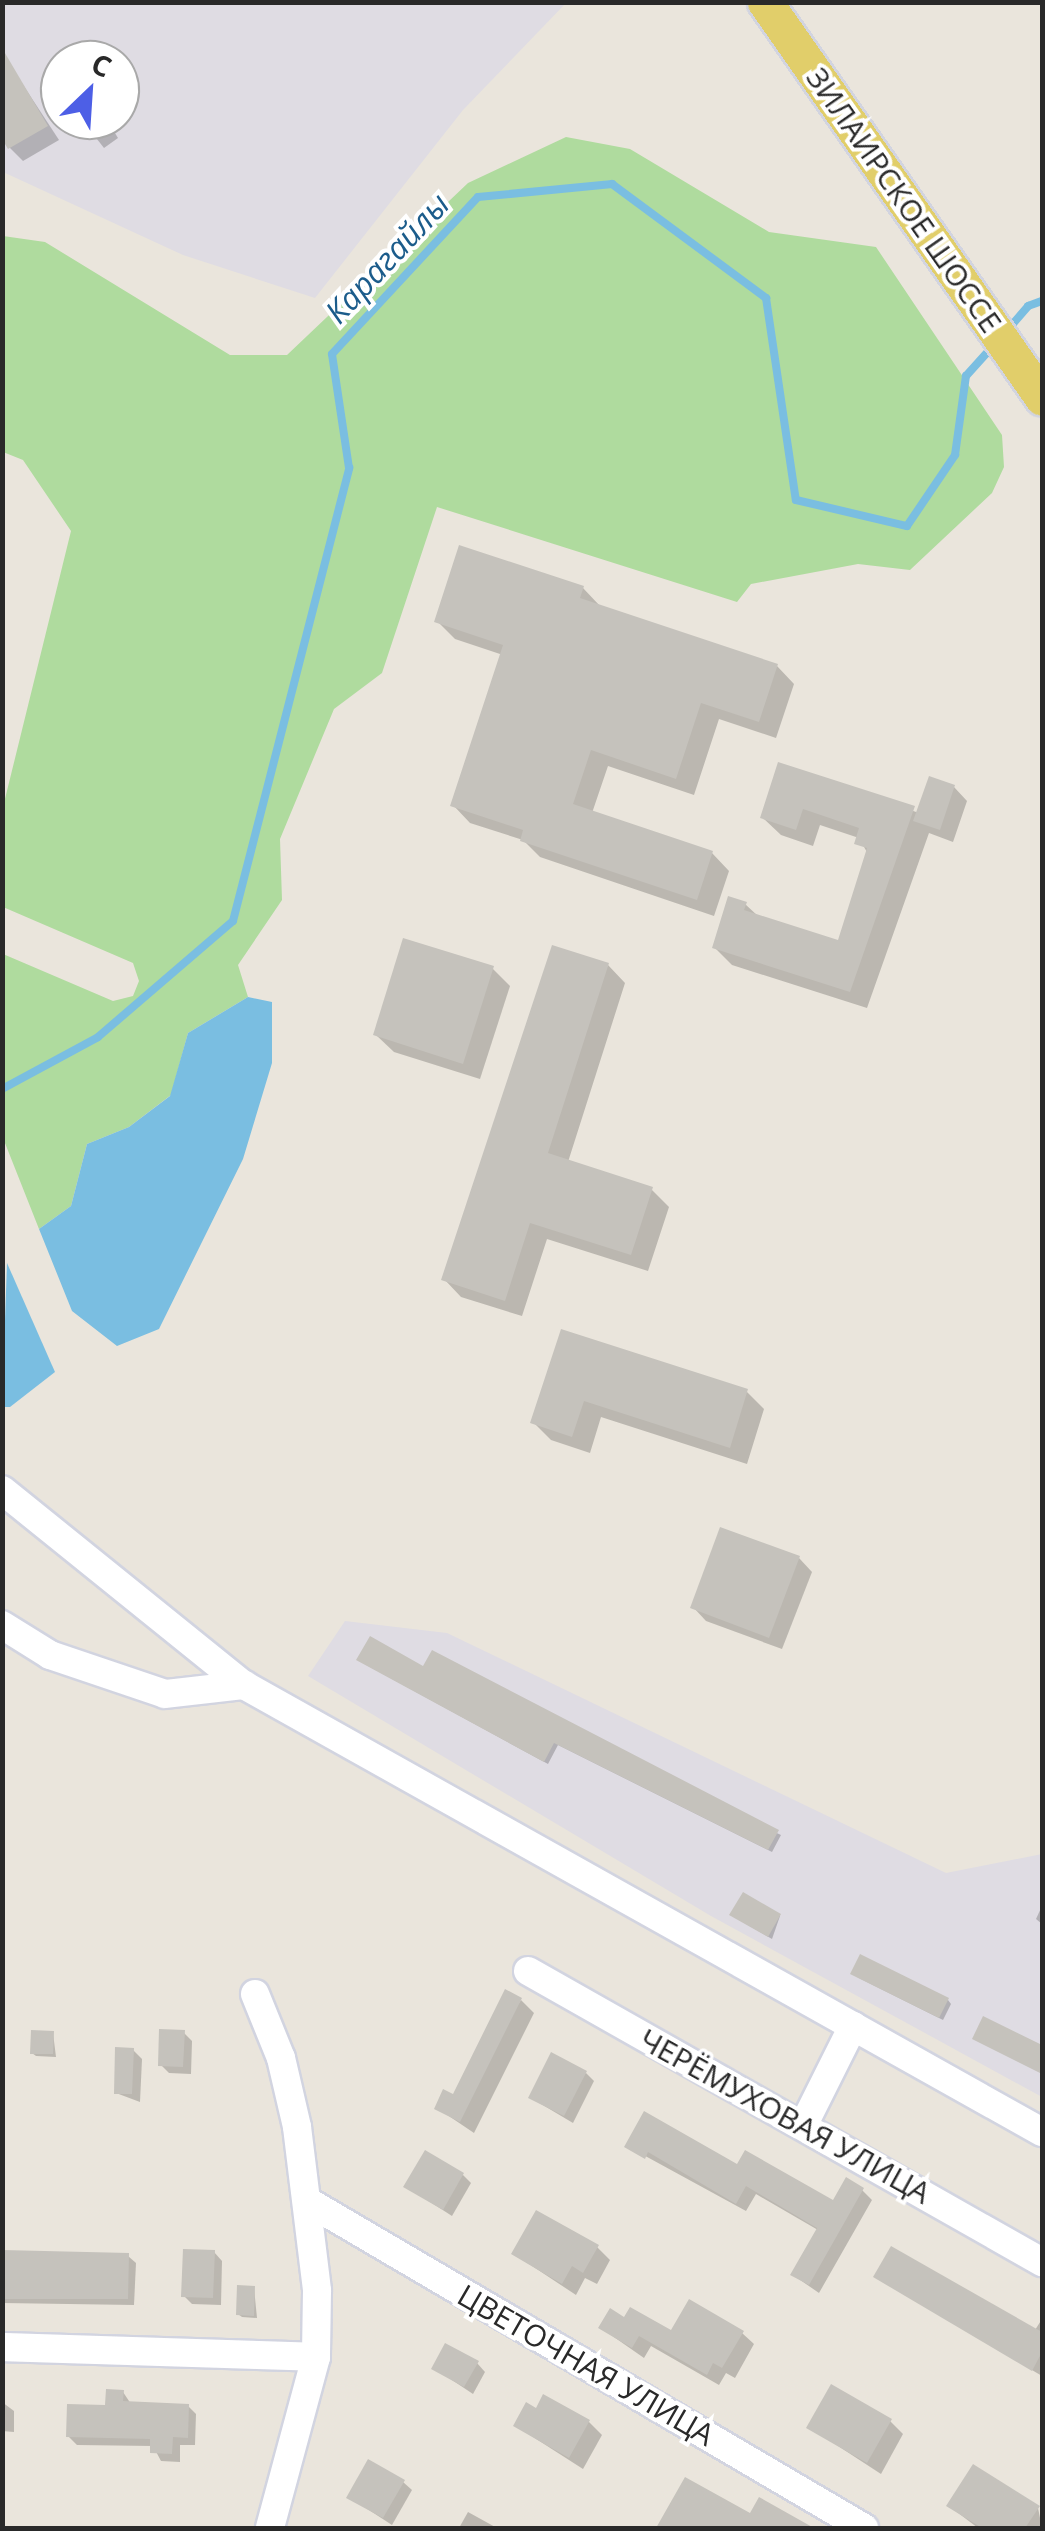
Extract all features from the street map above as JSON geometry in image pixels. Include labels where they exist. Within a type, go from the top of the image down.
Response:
[{"type":"main road","name":"ЗИЛАИРСКОЕ ШОССЕ","points":[[765,2],[1042,398]]},
{"type":"street","points":[[2,1490],[244,1684],[1042,2132]]},
{"type":"street","points":[[2,1625],[50,1656],[165,1694],[244,1684]]},
{"type":"street","name":"ЧЕРЁМУХОВАЯ УЛИЦА","points":[[528,1971],[1042,2262]]},
{"type":"street","points":[[254,1994],[281,2058],[307,2201],[316,2356],[279,2525]]},
{"type":"street","points":[[802,2126],[853,2026]]},
{"type":"street","name":"ЦВЕТОЧНАЯ УЛИЦА","points":[[307,2201],[864,2528]]},
{"type":"street","points":[[2,2348],[316,2356]]},
{"type":"shaded area","points":[[3,3],[566,3],[463,110],[315,298],[183,255],[3,172]]},
{"type":"shaded area","points":[[345,1621],[447,1633],[946,1873],[1042,1854],[1042,2097],[711,1916],[308,1676]]},
{"type":"green space","points":[[566,137],[630,149],[769,232],[876,247],[1002,435],[1004,467],[992,493],[910,570],[858,564],[751,584],[737,602],[437,507],[382,673],[334,709],[280,839],[282,900],[238,965],[248,997],[188,1033],[171,1095],[129,1127],[87,1144],[71,1206],[39,1229],[3,1138],[3,954],[113,1001],[133,996],[139,981],[133,963],[3,907],[3,807],[71,531],[23,460],[3,452],[3,236],[45,242],[230,355],[287,355],[468,183]]},
{"type":"water","points":[[248,997],[272,1002],[272,1063],[243,1159],[159,1329],[117,1346],[72,1311],[39,1229],[71,1206],[87,1144],[129,1127],[170,1096],[188,1033]]},
{"type":"water","points":[[7,1263],[55,1372],[10,1407],[2,1407]]},
{"type":"building","points":[[2,48],[40,112],[40,131],[8,149],[2,139]]},
{"type":"building","points":[[459,545],[584,586],[580,598],[778,664],[759,722],[701,703],[676,779],[591,750],[573,804],[713,851],[697,900],[520,841],[523,830],[450,806],[503,645],[434,622]]},
{"type":"building","points":[[778,762],[915,806],[850,992],[712,948],[728,896],[747,902],[744,910],[838,940],[867,848],[854,844],[859,828],[803,809],[796,830],[760,818]]},
{"type":"building","points":[[929,776],[955,785],[940,830],[913,821]]},
{"type":"building","points":[[403,938],[494,966],[463,1064],[373,1035]]},
{"type":"building","points":[[552,945],[609,963],[548,1153],[653,1187],[631,1255],[530,1223],[505,1301],[441,1280]]},
{"type":"building","points":[[561,1329],[748,1389],[730,1448],[584,1401],[572,1437],[530,1423]]},
{"type":"building","points":[[720,1527],[800,1556],[769,1638],[690,1608]]},
{"type":"building","points":[[370,1636],[423,1666],[432,1650],[779,1830],[768,1850],[554,1743],[544,1762],[356,1660]]},
{"type":"building","points":[[743,1892],[781,1914],[768,1937],[729,1915]]},
{"type":"building","points":[[860,1954],[949,1998],[939,2018],[850,1974]]},
{"type":"building","points":[[505,1989],[522,1998],[460,2122],[434,2109],[443,2089],[453,2094]]},
{"type":"building","points":[[983,2016],[1042,2045],[1042,2074],[972,2039]]},
{"type":"building","points":[[159,2029],[185,2030],[183,2067],[158,2066]]},
{"type":"building","points":[[31,2030],[54,2031],[53,2054],[30,2054]]},
{"type":"building","points":[[115,2047],[134,2048],[132,2094],[114,2094]]},
{"type":"building","points":[[551,2052],[587,2071],[564,2116],[528,2098]]},
{"type":"building","points":[[644,2111],[737,2164],[745,2150],[833,2200],[846,2177],[864,2188],[809,2285],[790,2275],[817,2228],[746,2186],[736,2204],[648,2152],[645,2159],[624,2147]]},
{"type":"building","points":[[425,2150],[464,2173],[443,2210],[403,2187]]},
{"type":"building","points":[[536,2210],[599,2245],[583,2273],[572,2266],[562,2284],[511,2254]]},
{"type":"building","points":[[891,2246],[1042,2332],[1042,2352],[1032,2371],[873,2277]]},
{"type":"building","points":[[183,2249],[215,2250],[213,2298],[181,2297]]},
{"type":"building","points":[[2,2250],[129,2253],[128,2299],[2,2299]]},
{"type":"building","points":[[237,2285],[255,2286],[254,2316],[236,2315]]},
{"type":"building","points":[[689,2299],[744,2331],[722,2368],[713,2363],[707,2375],[639,2336],[632,2348],[598,2328],[610,2308],[624,2317],[630,2307],[671,2330]]},
{"type":"building","points":[[445,2343],[479,2361],[464,2387],[431,2369]]},
{"type":"building","points":[[831,2384],[892,2419],[867,2463],[806,2428]]},
{"type":"building","points":[[106,2389],[124,2390],[123,2401],[189,2404],[188,2438],[173,2437],[172,2454],[150,2453],[150,2439],[66,2437],[67,2404],[105,2405]]},
{"type":"building","points":[[543,2394],[590,2420],[569,2458],[513,2426],[526,2402],[536,2408]]},
{"type":"building","points":[[368,2459],[405,2480],[383,2518],[346,2498]]},
{"type":"building","points":[[973,2464],[1040,2506],[1025,2528],[982,2528],[946,2506]]},
{"type":"building","points":[[685,2477],[750,2513],[759,2497],[814,2528],[656,2528]]},
{"type":"waterway","name":"Карагайлы","points":[[2,1089],[98,1037],[233,921],[349,468],[332,354],[478,197],[612,184],[766,298],[796,500],[907,526],[955,455],[966,376],[991,348]]},
{"type":"waterway","points":[[1010,327],[1028,306],[1042,301]]}]
